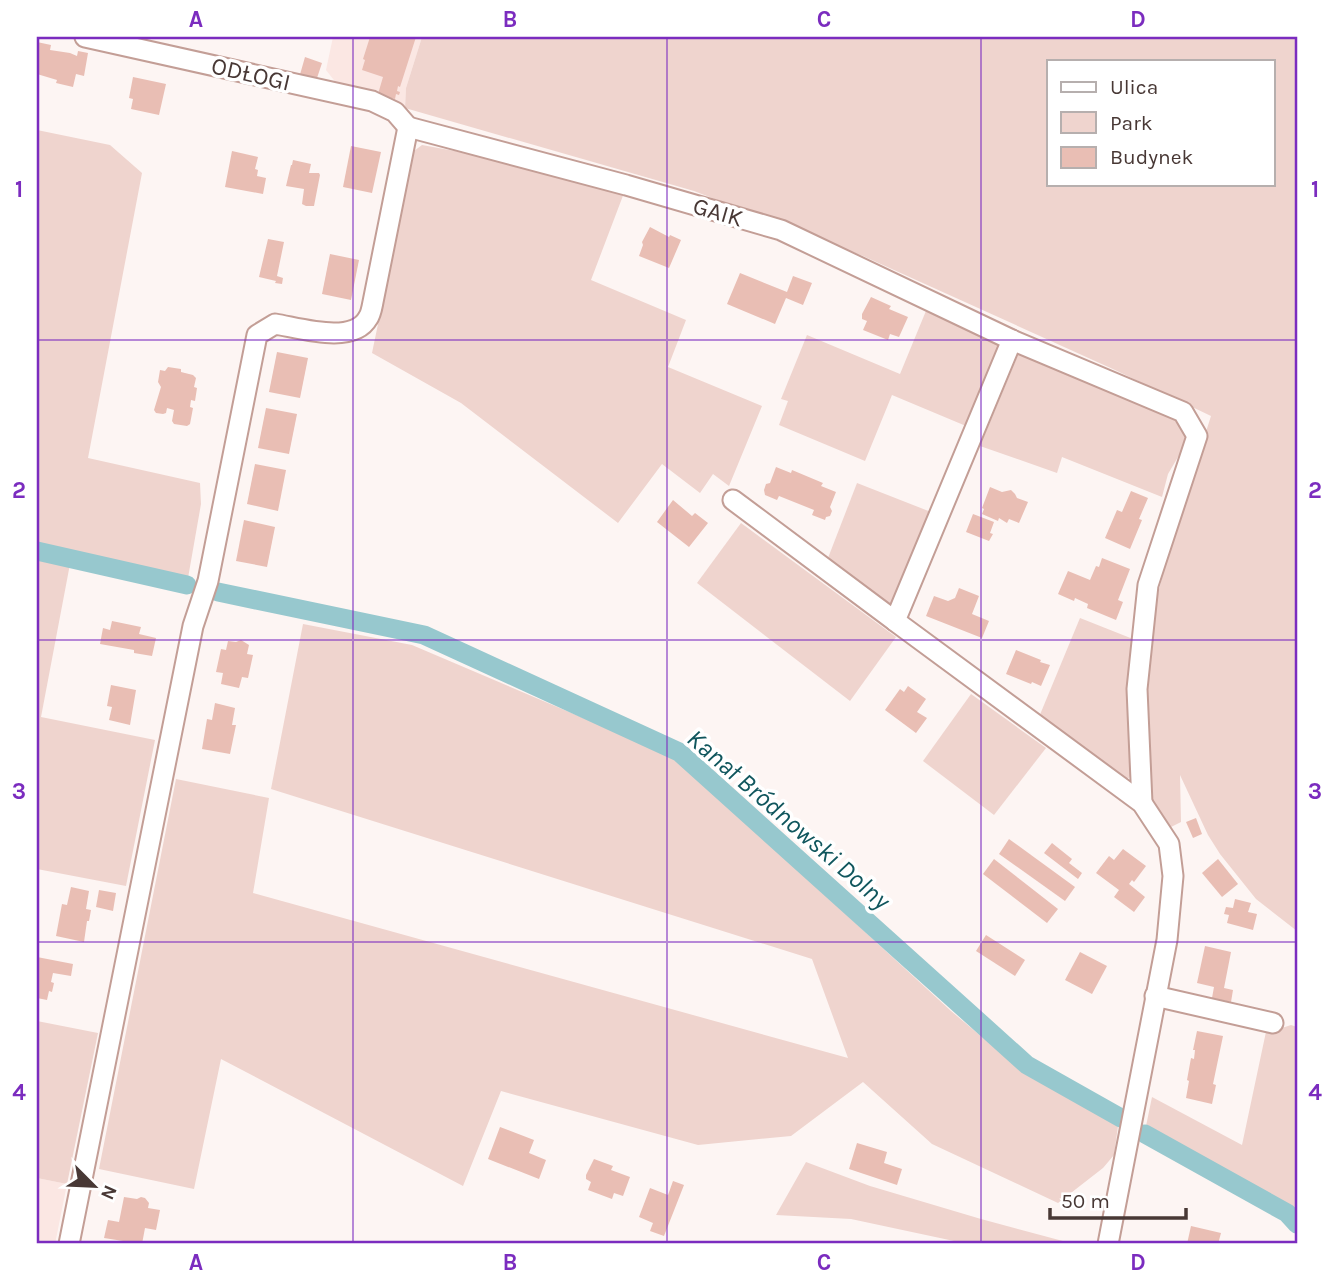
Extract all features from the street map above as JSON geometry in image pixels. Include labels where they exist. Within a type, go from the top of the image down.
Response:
[{"type":"street","name":"ODŁOGI","points":[[85,37],[372,101],[395,112],[408,127]]},
{"type":"street","name":"GAIK","points":[[408,127],[626,185],[781,230],[1012,340],[1183,412],[1197,436],[1148,585],[1137,689],[1142,803]]},
{"type":"street","points":[[69,1244],[193,626],[208,581],[257,335],[275,324],[336,334],[359,328],[369,318],[408,127]]},
{"type":"street","points":[[895,621],[1012,340]]},
{"type":"street","points":[[733,500],[1142,803],[1169,844],[1173,876],[1167,940],[1108,1244]]},
{"type":"street","points":[[1154,996],[1273,1023]]},
{"type":"shaded area","points":[[333,37],[422,37],[406,88],[405,108],[341,89],[326,70]]},
{"type":"shaded area","points":[[37,1178],[67,1184],[55,1244],[37,1244]]},
{"type":"green space","points":[[422,37],[1297,37],[1297,931],[1256,899],[1220,854],[1208,835],[1180,775],[1181,822],[1171,827],[1147,804],[1142,706],[1154,609],[1173,535],[1211,416],[863,256],[694,191],[405,108],[406,88]]},
{"type":"green space","points":[[37,130],[110,145],[142,173],[88,458],[200,483],[201,504],[188,578],[37,543]]},
{"type":"green space","points":[[422,145],[493,158],[624,193],[591,280],[686,320],[668,367],[762,406],[729,486],[713,474],[700,493],[662,464],[618,523],[461,403],[372,353],[414,151]]},
{"type":"green space","points":[[928,306],[1001,341],[966,426],[892,395],[865,461],[779,425],[788,401],[781,399],[807,335],[900,374]]},
{"type":"green space","points":[[1020,350],[1184,424],[1188,440],[1168,474],[1162,497],[1062,457],[1057,473],[980,446]]},
{"type":"green space","points":[[857,483],[931,512],[892,606],[828,558]]},
{"type":"green space","points":[[741,523],[896,637],[850,701],[697,583]]},
{"type":"green space","points":[[37,557],[70,564],[41,717],[155,740],[126,886],[37,869]]},
{"type":"green space","points":[[1080,618],[1133,639],[1134,768],[1129,778],[1124,779],[1039,717]]},
{"type":"green space","points":[[303,624],[412,645],[675,757],[951,1011],[1026,1074],[1118,1126],[1114,1155],[1103,1168],[1058,1203],[932,1144],[863,1082],[791,1136],[698,1145],[501,1091],[463,1186],[221,1059],[194,1189],[99,1169],[176,779],[269,798],[253,893],[848,1058],[812,959],[271,789]]},
{"type":"green space","points":[[971,694],[1046,748],[994,815],[923,761]]},
{"type":"green space","points":[[37,1021],[98,1033],[67,1184],[37,1178]]},
{"type":"green space","points":[[1291,1025],[1297,1027],[1297,1235],[1286,1219],[1139,1139],[1142,1124],[1146,1126],[1152,1097],[1242,1145],[1267,1027],[1279,1029]]},
{"type":"green space","points":[[806,1162],[870,1186],[1074,1244],[968,1244],[851,1219],[776,1215]]},
{"type":"building","points":[[370,37],[416,37],[400,87],[398,86],[399,95],[396,94],[395,99],[378,94],[383,77],[362,70]]},
{"type":"building","points":[[37,42],[51,45],[50,50],[77,56],[78,51],[88,53],[84,76],[76,74],[73,87],[37,74]]},
{"type":"building","points":[[305,57],[322,63],[317,78],[312,77],[310,81],[299,78]]},
{"type":"building","points":[[133,77],[166,84],[159,115],[131,109],[133,99],[129,98]]},
{"type":"building","points":[[351,146],[381,152],[372,193],[343,187]]},
{"type":"building","points":[[232,151],[258,157],[255,169],[258,170],[257,176],[266,178],[263,194],[225,187]]},
{"type":"building","points":[[293,160],[311,164],[309,173],[320,175],[314,206],[302,204],[304,189],[286,186]]},
{"type":"building","points":[[650,227],[681,240],[669,268],[639,256],[642,242]]},
{"type":"building","points":[[268,239],[284,242],[277,276],[283,278],[282,284],[259,277]]},
{"type":"building","points":[[330,254],[359,260],[351,300],[322,294]]},
{"type":"building","points":[[740,273],[787,292],[793,276],[812,283],[803,305],[786,298],[775,324],[727,304]]},
{"type":"building","points":[[871,297],[908,317],[899,337],[890,334],[888,340],[863,330],[867,321],[862,319],[862,314]]},
{"type":"building","points":[[277,352],[308,358],[300,398],[269,392]]},
{"type":"building","points":[[168,367],[181,369],[181,372],[196,378],[195,401],[191,400],[190,407],[193,408],[190,424],[187,426],[174,424],[174,410],[167,408],[163,414],[154,410],[161,387],[158,382],[160,370],[165,371]]},
{"type":"building","points":[[266,408],[297,414],[289,454],[258,448]]},
{"type":"building","points":[[255,464],[286,470],[278,511],[247,504]]},
{"type":"building","points":[[776,467],[791,473],[792,470],[823,483],[821,486],[836,492],[830,507],[830,516],[825,520],[812,515],[814,510],[779,496],[777,500],[765,495],[766,484],[770,483]]},
{"type":"building","points":[[990,487],[1002,492],[1011,490],[1017,498],[1028,502],[1019,523],[1009,519],[1007,523],[999,518],[998,521],[982,514]]},
{"type":"building","points":[[1131,491],[1148,498],[1130,549],[1105,538],[1117,510],[1122,512]]},
{"type":"building","points":[[673,500],[692,516],[695,513],[708,523],[689,547],[657,522]]},
{"type":"building","points":[[973,514],[994,522],[989,541],[966,532]]},
{"type":"building","points":[[244,520],[275,527],[267,567],[236,561]]},
{"type":"building","points":[[1102,558],[1130,569],[1118,600],[1123,602],[1116,620],[1087,608],[1088,604],[1075,598],[1074,601],[1058,594],[1068,571],[1090,580]]},
{"type":"building","points":[[959,588],[979,596],[972,614],[989,621],[982,638],[926,616],[934,596],[948,601],[955,598]]},
{"type":"building","points":[[112,621],[141,627],[139,634],[156,638],[152,656],[100,644],[103,628],[110,630]]},
{"type":"building","points":[[241,640],[249,645],[247,654],[253,655],[248,678],[242,677],[239,688],[221,684],[223,673],[216,672],[221,649],[226,650],[228,641]]},
{"type":"building","points":[[1016,650],[1050,665],[1041,686],[1006,674]]},
{"type":"building","points":[[111,685],[136,690],[130,725],[109,720],[112,707],[107,706]]},
{"type":"building","points":[[908,686],[926,699],[917,712],[927,718],[916,733],[885,710],[900,689],[904,692]]},
{"type":"building","points":[[215,703],[235,708],[232,725],[236,725],[230,754],[202,749],[207,719],[212,720]]},
{"type":"building","points":[[1196,818],[1202,834],[1193,838],[1186,822]]},
{"type":"building","points":[[1009,839],[1075,887],[1065,901],[999,854]]},
{"type":"building","points":[[1052,843],[1072,859],[1069,863],[1082,873],[1078,879],[1044,853]]},
{"type":"building","points":[[1123,849],[1146,866],[1134,882],[1132,880],[1129,884],[1145,897],[1134,912],[1114,897],[1119,890],[1096,873],[1109,856],[1114,860]]},
{"type":"building","points":[[994,859],[1058,909],[1047,923],[983,874]]},
{"type":"building","points":[[1218,859],[1238,884],[1222,897],[1202,873]]},
{"type":"building","points":[[71,887],[89,891],[86,909],[91,910],[84,942],[56,936],[62,904],[67,905]]},
{"type":"building","points":[[99,890],[116,893],[113,911],[96,907]]},
{"type":"building","points":[[1235,899],[1251,903],[1248,912],[1257,914],[1253,930],[1227,923],[1229,915],[1224,914],[1226,907],[1233,908]]},
{"type":"building","points":[[986,935],[1025,960],[1015,976],[976,951]]},
{"type":"building","points":[[1205,946],[1231,952],[1224,988],[1233,990],[1231,1002],[1212,998],[1214,987],[1197,983]]},
{"type":"building","points":[[1080,952],[1107,966],[1092,994],[1065,980]]},
{"type":"building","points":[[37,957],[73,964],[71,976],[53,973],[52,992],[49,991],[47,1000],[37,998]]},
{"type":"building","points":[[1197,1031],[1223,1036],[1213,1084],[1216,1085],[1212,1104],[1186,1098]]},
{"type":"building","points":[[500,1127],[534,1140],[529,1153],[546,1160],[539,1179],[488,1159]]},
{"type":"building","points":[[857,1143],[887,1152],[884,1163],[902,1169],[897,1185],[849,1169]]},
{"type":"building","points":[[594,1159],[613,1166],[611,1170],[630,1177],[623,1196],[614,1193],[612,1199],[588,1190],[591,1182],[586,1179],[586,1175]]},
{"type":"building","points":[[673,1181],[684,1185],[664,1236],[650,1231],[653,1223],[639,1217],[650,1188],[668,1195]]},
{"type":"building","points":[[124,1197],[145,1198],[149,1203],[148,1208],[160,1210],[156,1230],[145,1228],[142,1244],[104,1238],[108,1220],[119,1222]]},
{"type":"building","points":[[1191,1226],[1221,1233],[1218,1244],[1187,1244]]},
{"type":"waterway","name":"Kanał Bródnowski Dolny","points":[[37,551],[187,585]]},
{"type":"waterway","name":"Kanał Bródnowski Dolny","points":[[218,592],[424,635],[679,752],[1027,1065],[1121,1118]]},
{"type":"waterway","name":"Kanał Bródnowski Dolny","points":[[1145,1134],[1287,1213],[1297,1224]]}]
